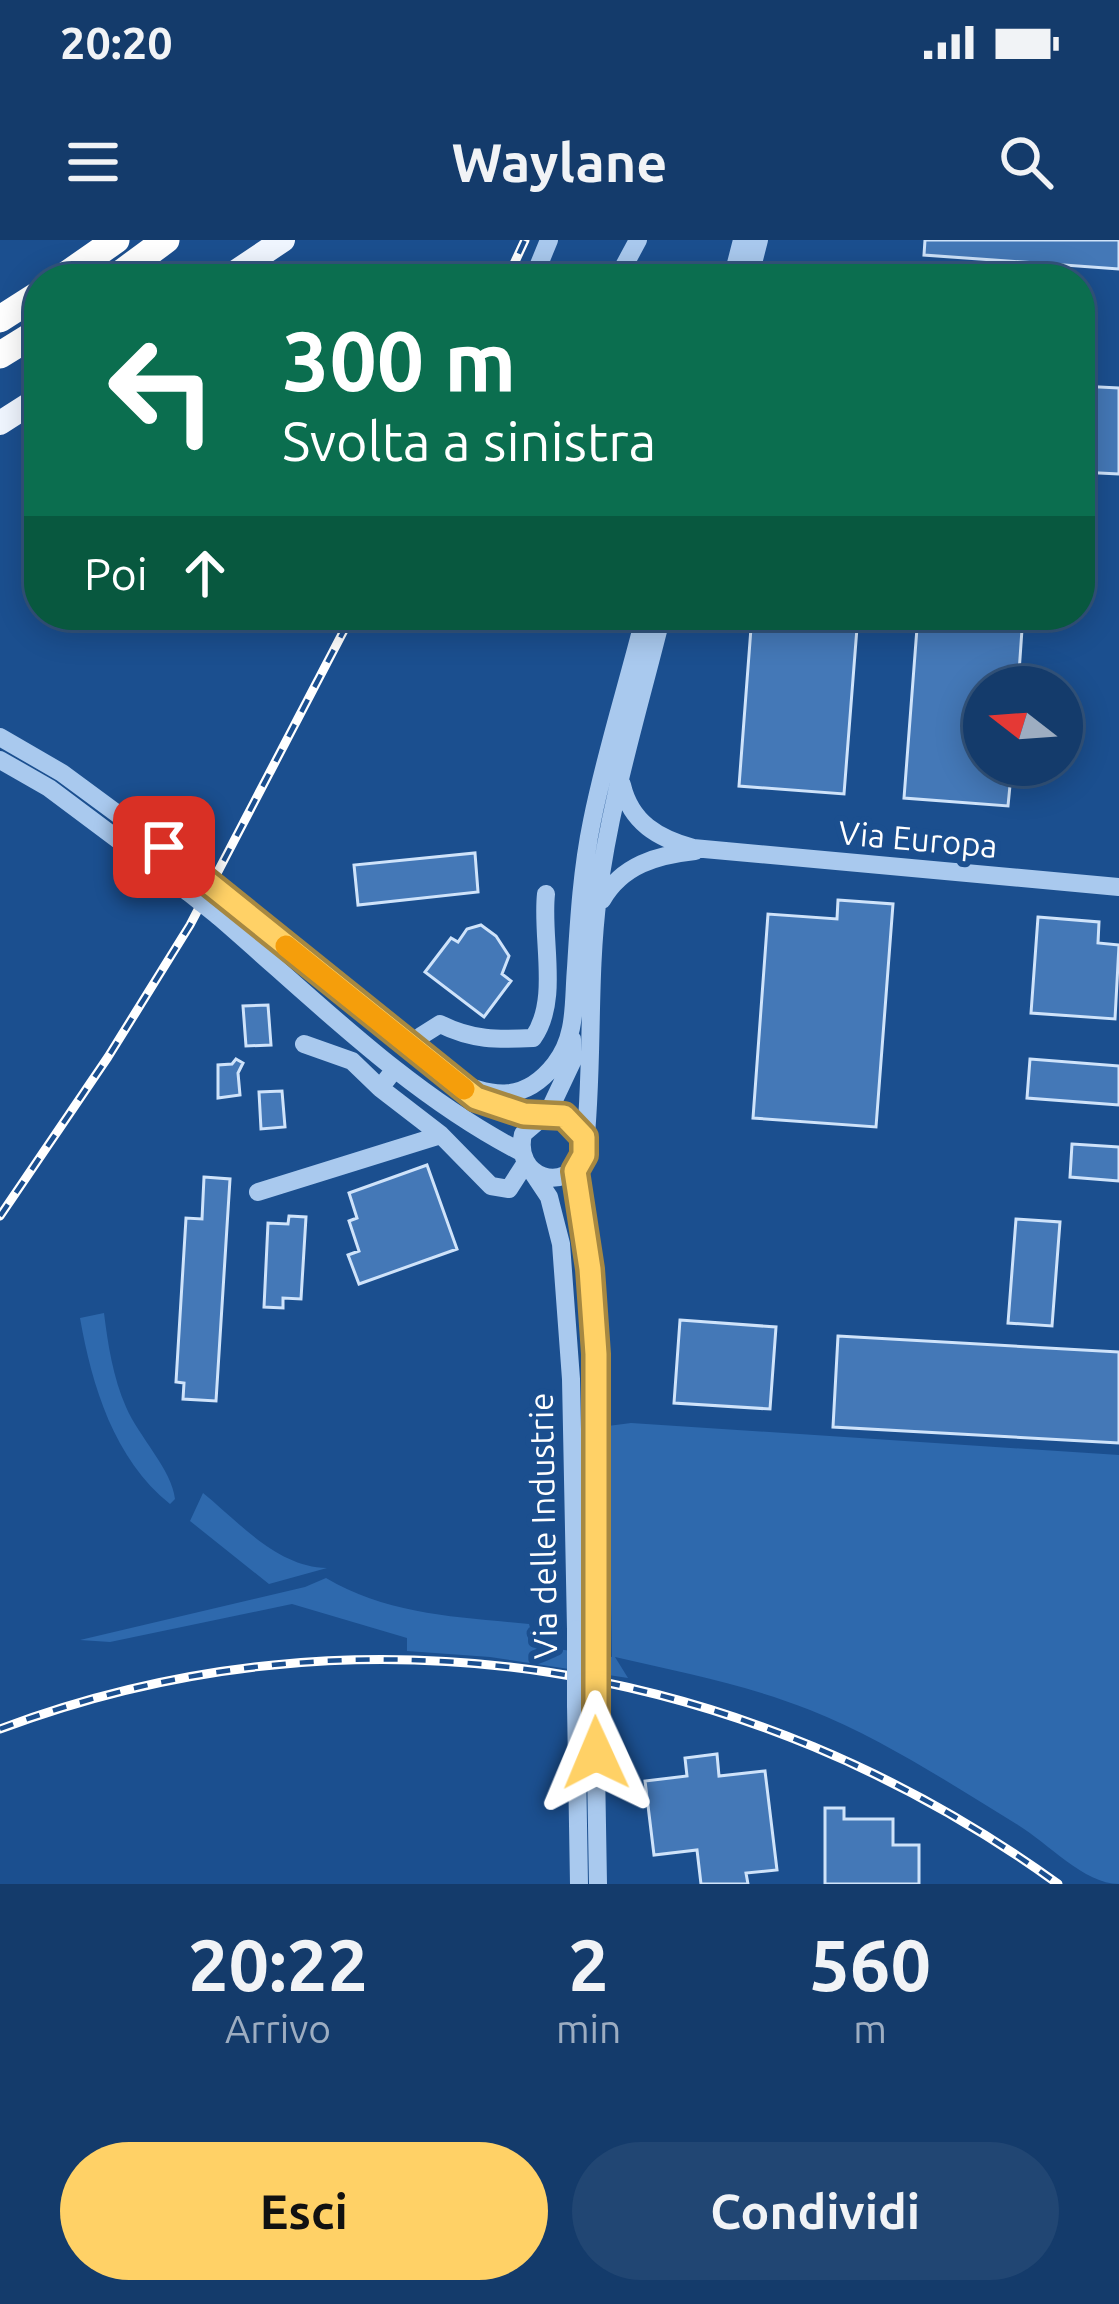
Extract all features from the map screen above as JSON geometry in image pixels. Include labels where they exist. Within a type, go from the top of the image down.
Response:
[{"type":"highway","points":[[82,264],[116,240]]},
{"type":"highway","points":[[133,264],[166,240]]},
{"type":"main road","points":[[248,264],[284,240]]},
{"type":"street","points":[[304,1044],[352,1061],[385,1081],[491,1186],[509,1190],[526,1163],[523,1134],[545,1115],[572,1062],[591,826],[641,630]]},
{"type":"street","points":[[586,1631],[596,1354],[590,1269],[575,1171],[584,1155],[597,909],[620,781],[658,630]]},
{"type":"street","points":[[0,737],[62,773],[223,907],[476,1098],[502,1108],[573,1121],[584,1137]]},
{"type":"street","points":[[0,760],[194,883]]},
{"type":"street","name":"Via Europa","points":[[620,781],[628,805],[649,830],[676,843],[1119,887]]},
{"type":"street","name":"Via Europa","points":[[597,909],[613,883],[632,868],[670,854],[712,850]]},
{"type":"street","points":[[421,1036],[440,1024],[487,1040],[532,1038],[542,1024],[546,1000],[547,894]]},
{"type":"street","points":[[223,907],[392,1064],[482,1132],[550,1179],[575,1171]]},
{"type":"street","points":[[448,1078],[500,1096],[518,1092],[541,1079],[572,1034]]},
{"type":"street","points":[[258,1192],[441,1136]]},
{"type":"street","name":"Via delle Industrie","points":[[526,1163],[549,1196],[561,1244],[572,1379],[586,1631],[579,1884]]},
{"type":"street","name":"Via delle Industrie","points":[[586,1707],[598,1884]]},
{"type":"shaded area","points":[[104,1313],[121,1396],[173,1488],[175,1499],[170,1504],[134,1466],[99,1395],[80,1318]]},
{"type":"shaded area","points":[[631,1423],[1119,1455],[1119,1884],[1080,1870],[1018,1825],[864,1734],[786,1701],[689,1674],[615,1657],[628,1678],[490,1657],[407,1651],[407,1638],[292,1604],[110,1642],[80,1640],[326,1578],[399,1607],[529,1624],[532,1635],[551,1648],[612,1657],[608,1426]]},
{"type":"shaded area","points":[[203,1493],[276,1552],[327,1568],[269,1584],[190,1521]]},
{"type":"building","points":[[925,240],[1119,240],[1119,269],[924,255]]},
{"type":"building","points":[[1095,387],[1119,388],[1119,474],[1095,473]]},
{"type":"building","points":[[751,630],[857,630],[844,794],[739,786]]},
{"type":"building","points":[[917,630],[1022,630],[1019,666],[963,666],[963,786],[1010,786],[1008,806],[904,798]]},
{"type":"building","points":[[475,853],[478,892],[358,905],[354,865]]},
{"type":"building","points":[[838,900],[893,904],[876,1127],[753,1118],[768,914],[837,919]]},
{"type":"building","points":[[1038,917],[1099,922],[1098,943],[1119,945],[1115,1019],[1031,1013]]},
{"type":"building","points":[[481,925],[496,936],[509,956],[502,974],[511,981],[484,1017],[425,972],[451,938],[458,942],[467,929]]},
{"type":"building","points":[[268,1005],[271,1045],[246,1046],[243,1006]]},
{"type":"building","points":[[236,1059],[243,1063],[238,1073],[240,1095],[218,1098],[218,1065]]},
{"type":"building","points":[[1030,1059],[1119,1066],[1119,1105],[1027,1098]]},
{"type":"building","points":[[282,1091],[285,1127],[261,1129],[259,1092]]},
{"type":"building","points":[[1072,1144],[1119,1147],[1119,1181],[1070,1177]]},
{"type":"building","points":[[427,1165],[457,1249],[359,1284],[348,1255],[359,1251],[349,1221],[357,1218],[349,1193]]},
{"type":"building","points":[[204,1177],[230,1179],[216,1401],[183,1399],[184,1383],[176,1382],[186,1218],[202,1219]]},
{"type":"building","points":[[289,1216],[306,1217],[301,1299],[283,1298],[283,1308],[264,1307],[268,1223],[288,1224]]},
{"type":"building","points":[[1016,1219],[1060,1222],[1052,1326],[1008,1323]]},
{"type":"building","points":[[680,1320],[776,1327],[770,1409],[674,1403]]},
{"type":"building","points":[[838,1336],[1119,1352],[1119,1443],[833,1427]]},
{"type":"building","points":[[717,1754],[719,1776],[765,1771],[777,1870],[746,1873],[748,1884],[701,1884],[697,1850],[654,1855],[645,1781],[687,1776],[685,1758]]},
{"type":"building","points":[[825,1808],[844,1808],[844,1819],[893,1819],[893,1845],[919,1845],[919,1884],[825,1884]]},
{"type":"railway","points":[[514,264],[525,240]]},
{"type":"railway","points":[[0,1216],[190,925],[344,630]]},
{"type":"railway","points":[[0,1729],[136,1688],[274,1665],[412,1660],[548,1672],[683,1701],[813,1747],[939,1808],[1058,1884]]},
{"type":"slow traffic","points":[[286,946],[464,1089]]},
{"type":"route","points":[[164,847],[476,1098],[524,1114],[564,1116],[580,1128],[584,1155],[575,1171],[590,1269],[596,1354],[596,1753]]}]
